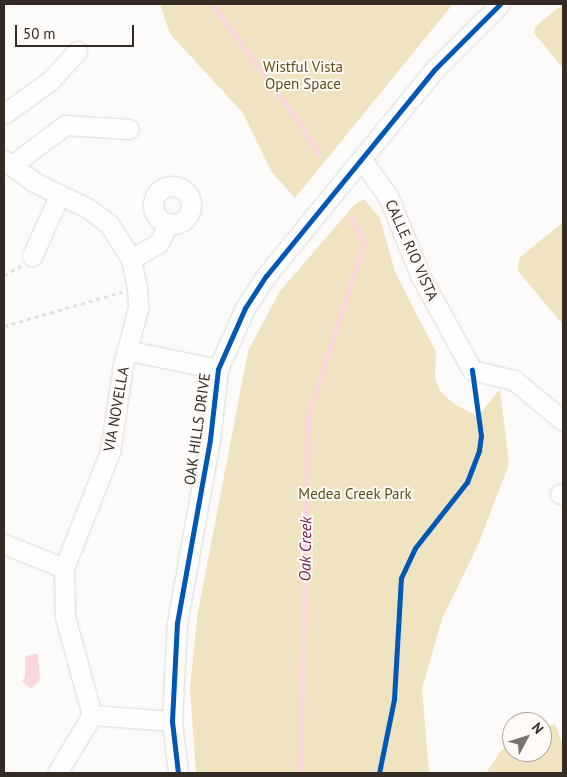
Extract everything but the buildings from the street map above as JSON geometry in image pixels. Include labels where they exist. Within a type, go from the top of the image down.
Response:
[{"type":"street","name":"OAK HILLS DRIVE","points":[[178,773],[172,721],[177,623],[210,439],[218,369],[245,308],[266,276],[457,44],[500,4]]},
{"type":"street","points":[[4,114],[51,80],[77,51]]},
{"type":"street","points":[[8,163],[65,125],[129,129]]},
{"type":"street","name":"CALLE RIO VISTA","points":[[362,160],[388,196],[420,275],[472,370],[514,380],[563,421]]},
{"type":"street","name":"VIA NOVELLA","points":[[8,163],[59,196],[89,209],[109,224],[132,259],[137,287],[138,308],[126,350],[110,452],[64,568],[65,617],[92,715]]},
{"type":"street","points":[[32,256],[59,196]]},
{"type":"street","points":[[132,259],[159,243],[168,223]]},
{"type":"street","points":[[126,350],[218,369]]},
{"type":"street","points":[[4,544],[64,568]]},
{"type":"street","points":[[57,773],[92,715],[172,721]]},
{"type":"path","points":[[4,326],[137,287]]},
{"type":"green space","name":"Wistful Vista Open Space","points":[[160,4],[453,4],[295,198],[271,171],[243,113],[170,34]]},
{"type":"green space","points":[[563,4],[563,68],[534,33],[535,27]]},
{"type":"green space","name":"Medea Creek Park","points":[[364,199],[380,218],[395,272],[436,352],[435,378],[440,391],[454,404],[475,415],[480,414],[500,389],[509,464],[478,545],[442,619],[422,688],[429,773],[196,773],[190,689],[197,617],[248,351],[280,291],[355,204]]},
{"type":"green space","points":[[563,222],[563,325],[518,271],[519,258]]},
{"type":"green space","points":[[555,724],[563,745],[563,773],[486,773],[502,750],[502,762],[552,762],[552,725]]},
{"type":"shaded area","points":[[38,654],[40,680],[31,689],[22,681],[25,677],[25,656]]},
{"type":"waterway","name":"Oak Creek","points":[[212,4],[303,128],[318,154]]},
{"type":"waterway","name":"Oak Creek","points":[[300,773],[308,415],[364,243],[351,217]]},
{"type":"cycle path","points":[[178,773],[172,721],[177,623],[210,439],[218,369],[245,308],[266,276],[434,70],[500,4]]},
{"type":"cycle path","points":[[379,773],[394,699],[401,578],[415,548],[467,482],[479,450],[481,436],[472,370]]}]
